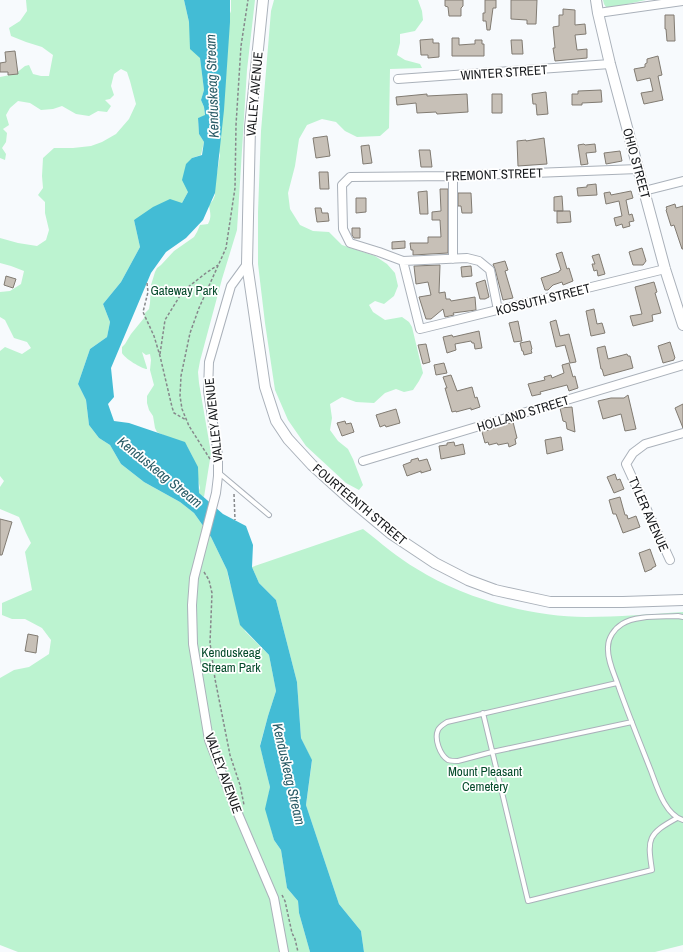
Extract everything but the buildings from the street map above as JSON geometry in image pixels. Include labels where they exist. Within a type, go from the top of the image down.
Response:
[{"type":"street","name":"VALLEY AVENUE","points":[[263,0],[250,127],[247,264],[231,286],[208,362],[208,391],[218,455],[218,472],[216,493],[194,578],[192,644],[209,740],[233,802],[274,898],[284,952]]},
{"type":"street","name":"OHIO STREET","points":[[596,0],[610,64],[638,169],[665,269],[683,325]]},
{"type":"street","points":[[598,13],[683,1]]},
{"type":"street","name":"WINTER STREET","points":[[398,79],[610,64]]},
{"type":"street","name":"FREMONT STREET","points":[[403,261],[350,243],[343,229],[342,185],[350,177],[453,176],[638,169]]},
{"type":"street","points":[[453,176],[454,258]]},
{"type":"street","points":[[644,191],[683,181]]},
{"type":"street","points":[[403,261],[454,258],[467,258],[479,261],[490,270],[498,310]]},
{"type":"street","name":"KOSSUTH STREET","points":[[403,261],[420,329],[665,269]]},
{"type":"street","name":"FOURTEENTH STREET","points":[[247,264],[265,387],[276,421],[288,440],[312,465],[390,533],[435,563],[468,580],[495,590],[550,602],[683,600]]},
{"type":"street","name":"HOLLAND STREET","points":[[363,461],[683,365]]},
{"type":"street","name":"TYLER AVENUE","points":[[670,560],[626,464],[633,453],[645,444],[683,433]]},
{"type":"lane","points":[[218,472],[269,515]]},
{"type":"lane","points":[[683,617],[636,618],[616,628],[608,645],[610,661],[658,790],[670,812],[677,818],[683,820]]},
{"type":"lane","points":[[618,683],[454,720],[444,724],[438,731],[438,744],[441,752],[448,760],[458,761],[492,752],[632,722]]},
{"type":"lane","points":[[483,713],[528,901],[652,870],[649,850],[650,842],[660,827],[677,818]]},
{"type":"path","points":[[210,459],[189,426],[182,409],[180,396],[181,376],[190,333],[199,308],[226,248],[234,188],[241,46],[248,0]]},
{"type":"path","points":[[160,356],[165,320],[184,291],[218,265]]},
{"type":"path","points":[[147,283],[148,292],[143,312],[154,336],[174,413],[186,420]]},
{"type":"path","points":[[234,485],[235,520]]},
{"type":"path","points":[[198,562],[211,586],[210,643],[215,679],[230,755],[240,785],[244,806]]},
{"type":"path","points":[[281,891],[298,952]]},
{"type":"green space","name":"Kenduskeag Stream Park","points":[[26,0],[184,0],[200,58],[204,90],[201,100],[204,107],[205,116],[198,118],[199,134],[204,142],[201,155],[192,158],[188,192],[182,203],[134,220],[140,247],[121,282],[103,304],[110,322],[107,337],[90,349],[78,384],[86,400],[89,425],[99,438],[110,445],[121,464],[144,482],[180,502],[194,513],[211,537],[227,570],[245,631],[269,655],[276,691],[260,745],[270,787],[266,809],[274,840],[281,850],[287,888],[298,901],[299,913],[310,952],[18,952],[0,945],[0,678],[14,670],[29,667],[49,654],[51,640],[42,628],[25,619],[12,619],[2,615],[2,603],[32,590],[25,552],[31,543],[19,517],[0,509],[0,487],[4,481],[0,476],[0,351],[5,347],[22,354],[31,348],[27,342],[14,338],[5,320],[0,317],[0,292],[10,291],[21,284],[24,271],[0,263],[0,238],[37,246],[46,240],[49,230],[45,213],[45,202],[38,195],[43,188],[43,158],[54,148],[91,146],[116,134],[129,119],[136,104],[127,72],[121,69],[114,74],[111,86],[114,95],[110,99],[105,100],[111,106],[107,112],[98,111],[89,116],[76,114],[62,106],[53,109],[41,110],[30,103],[18,101],[10,108],[6,115],[9,125],[3,129],[7,133],[6,142],[2,148],[6,154],[5,160],[0,158],[0,77],[15,74],[25,66],[29,65],[33,74],[49,76],[53,55],[42,47],[11,36],[9,28],[20,21],[27,11]]},
{"type":"green space","name":"Gateway Park","points":[[231,0],[255,0],[247,70],[237,230],[222,279],[198,372],[211,453],[204,497],[198,493],[200,488],[193,458],[187,446],[157,432],[155,428],[153,416],[147,403],[147,396],[154,385],[150,370],[150,354],[146,355],[142,352],[147,368],[145,369],[126,358],[122,353],[122,347],[149,309],[151,285],[157,268],[174,251],[194,237],[200,225],[208,224],[210,219],[209,205],[215,195],[215,176],[217,173],[220,155],[219,151]]},
{"type":"green space","points":[[274,0],[418,0],[422,11],[423,20],[415,31],[400,34],[400,43],[397,55],[405,60],[420,64],[422,68],[390,69],[389,128],[380,136],[357,137],[345,131],[336,122],[322,119],[307,125],[299,139],[295,166],[288,193],[290,209],[300,225],[313,231],[329,232],[342,245],[375,256],[387,264],[395,273],[398,286],[394,296],[384,304],[375,301],[369,305],[373,312],[385,320],[402,317],[409,322],[412,327],[423,373],[413,390],[404,392],[396,389],[385,393],[374,403],[356,402],[342,397],[330,404],[332,418],[330,430],[338,441],[348,449],[353,459],[363,485],[359,490],[346,483],[306,446],[288,420],[275,390],[258,264],[261,131],[271,11]]},
{"type":"green space","points":[[603,0],[646,0],[609,8],[606,7]]},
{"type":"green space","name":"Mount Pleasant Cemetery","points":[[363,529],[403,560],[435,579],[455,589],[498,604],[543,614],[586,617],[683,612],[683,945],[655,952],[364,952],[361,931],[339,904],[306,805],[312,761],[301,738],[297,682],[276,600],[259,583],[252,567]]},
{"type":"water","name":"Kenduskeag Stream","points":[[184,0],[230,0],[224,110],[215,193],[203,220],[186,238],[166,252],[151,273],[111,368],[114,397],[108,404],[114,421],[129,423],[185,442],[198,467],[199,493],[223,514],[246,526],[253,545],[252,567],[259,583],[276,600],[297,682],[301,738],[312,760],[306,805],[339,904],[361,931],[364,952],[310,952],[299,913],[298,901],[287,888],[281,850],[274,840],[265,809],[270,787],[260,746],[276,691],[269,655],[240,625],[227,570],[211,537],[194,513],[180,502],[144,482],[121,464],[110,445],[99,438],[89,425],[86,400],[78,384],[90,349],[107,337],[110,322],[103,304],[121,282],[140,247],[134,220],[153,207],[170,199],[182,203],[188,192],[182,180],[186,164],[192,158],[202,155],[204,142],[199,134],[198,118],[205,115],[201,100],[204,90],[200,58],[190,49],[189,22]]}]
